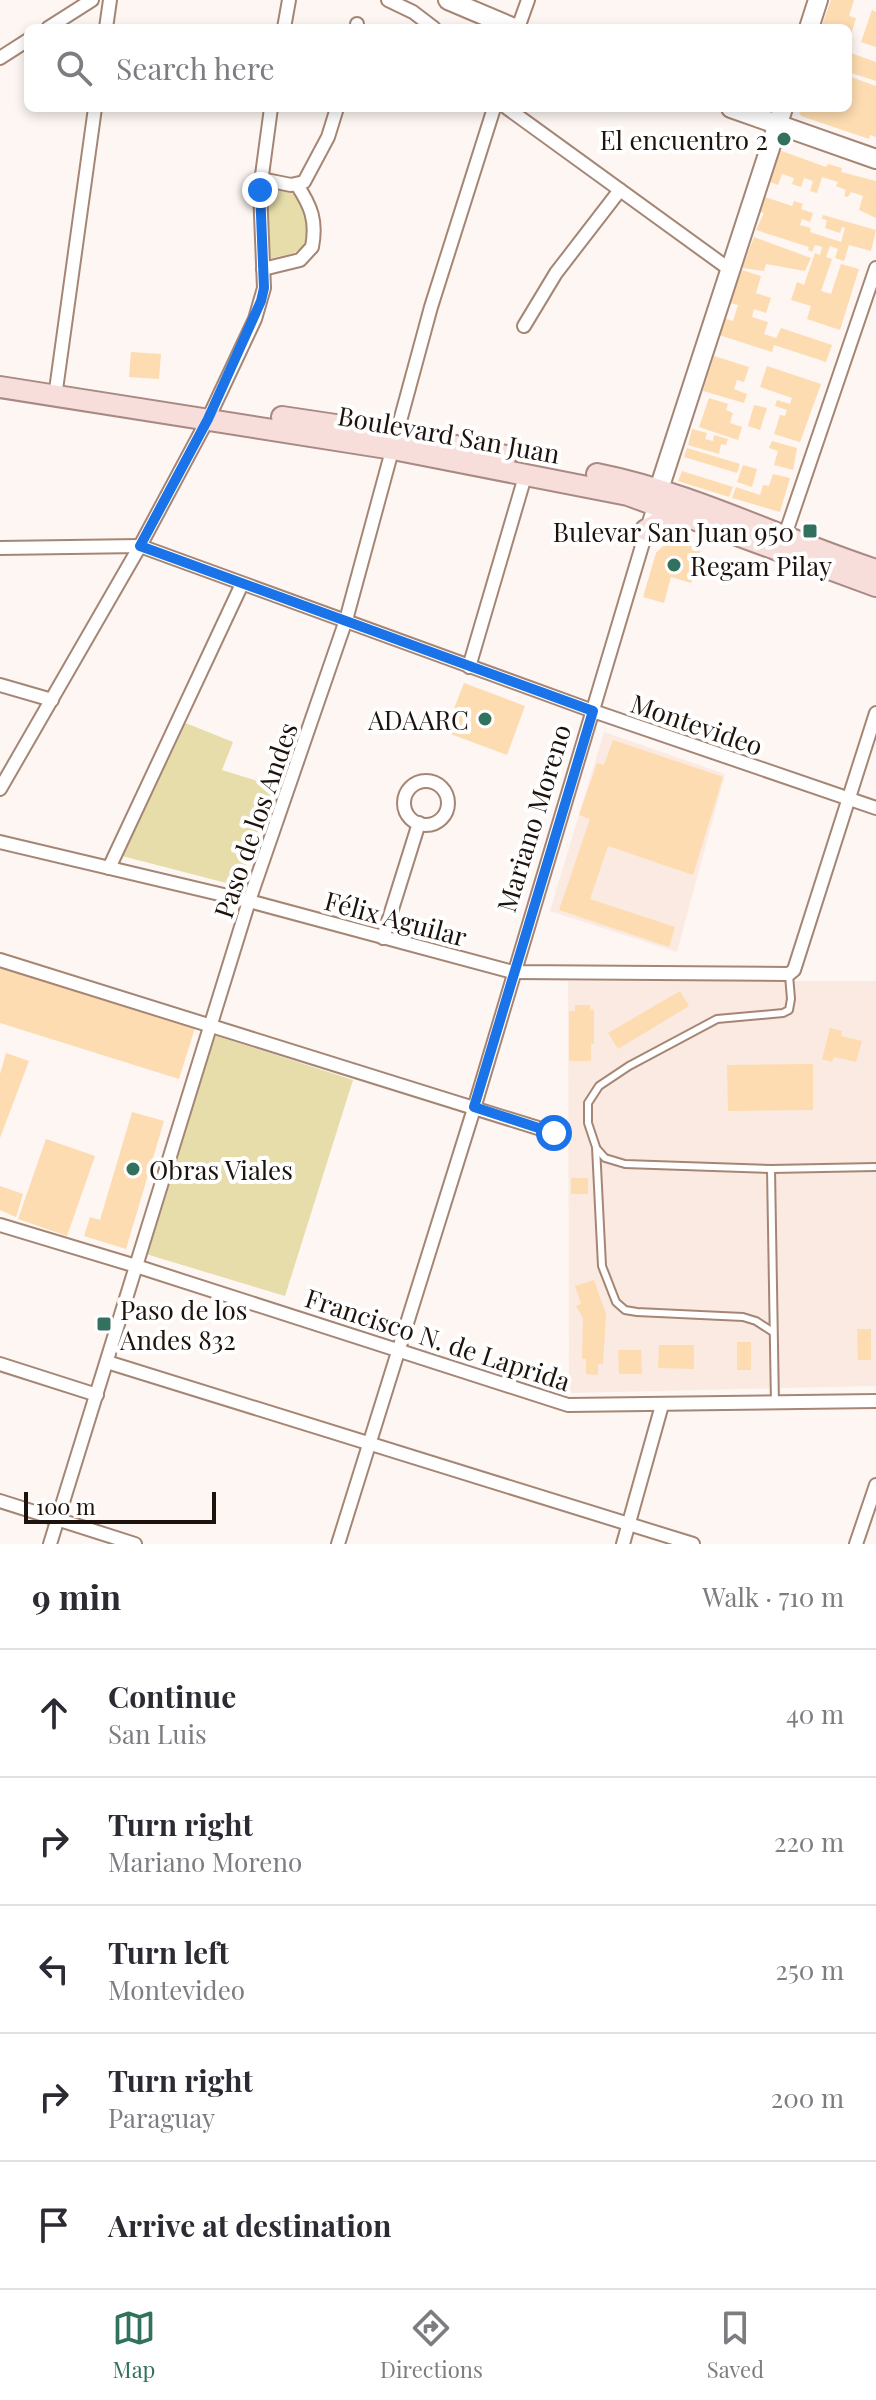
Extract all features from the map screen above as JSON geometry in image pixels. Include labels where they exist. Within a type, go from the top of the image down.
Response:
[{"type":"main road","name":"Boulevard San Juan","points":[[0,374],[56,390]]},
{"type":"main road","name":"Boulevard San Juan","points":[[0,387],[56,390],[394,442],[657,496],[876,570]]},
{"type":"main road","name":"Boulevard San Juan","points":[[394,442],[628,495],[657,496],[678,512],[876,586]]},
{"type":"main road","points":[[646,530],[678,512]]},
{"type":"street","points":[[54,24],[92,0]]},
{"type":"street","points":[[107,24],[110,0]]},
{"type":"street","points":[[285,24],[289,0]]},
{"type":"street","points":[[388,0],[429,24]]},
{"type":"street","points":[[448,0],[481,7],[509,24]]},
{"type":"street","points":[[518,24],[528,0]]},
{"type":"street","points":[[810,24],[818,0]]},
{"type":"street","points":[[0,58],[24,43]]},
{"type":"street","points":[[56,390],[94,112]]},
{"type":"street","points":[[0,789],[140,546],[211,413],[255,319],[264,288],[259,215],[270,112]]},
{"type":"street","points":[[261,179],[297,185],[304,182],[322,149],[336,112]]},
{"type":"street","name":"Paso de los Andes","points":[[50,1544],[249,901],[346,620],[431,307],[493,112]]},
{"type":"street","points":[[513,112],[729,269]]},
{"type":"street","points":[[756,112],[780,116],[876,159]]},
{"type":"street","name":"Mariano Moreno","points":[[338,1544],[474,1107],[646,530],[780,116]]},
{"type":"street","points":[[263,269],[300,260],[312,247],[314,217],[310,204],[297,185]]},
{"type":"street","points":[[524,326],[556,273],[620,190]]},
{"type":"street","points":[[784,538],[876,268]]},
{"type":"street","points":[[469,667],[526,473]]},
{"type":"street","name":"Montevideo","points":[[0,548],[140,546],[469,667],[876,808]]},
{"type":"street","points":[[109,868],[242,584]]},
{"type":"street","points":[[0,685],[52,700]]},
{"type":"street","points":[[789,974],[794,970],[876,713]]},
{"type":"street","points":[[383,938],[419,823]]},
{"type":"street","name":"Félix Aguilar","points":[[0,842],[249,901],[513,972],[789,974]]},
{"type":"street","points":[[0,960],[554,1133]]},
{"type":"street","name":"Francisco N. de Laprida","points":[[0,1225],[568,1405],[876,1401]]},
{"type":"street","points":[[107,1362],[693,1544]]},
{"type":"street","points":[[0,1364],[97,1395]]},
{"type":"street","points":[[623,1544],[662,1405]]},
{"type":"street","points":[[856,1544],[876,1485]]},
{"type":"street","points":[[0,1501],[135,1544]]},
{"type":"lane","points":[[773,1332],[743,1317],[637,1312],[625,1310],[616,1302],[602,1266],[596,1147],[588,1123],[588,1103],[599,1086],[629,1066],[717,1019],[789,1010],[789,974]]},
{"type":"lane","points":[[596,1147],[605,1158],[625,1164],[771,1169],[876,1167]]},
{"type":"lane","points":[[771,1169],[775,1404]]},
{"type":"shaded area","points":[[267,191],[286,191],[295,195],[304,207],[307,223],[304,246],[294,253],[268,259]]},
{"type":"shaded area","points":[[183,722],[233,742],[222,770],[277,787],[238,886],[122,856]]},
{"type":"shaded area","points":[[604,732],[725,774],[677,952],[550,911]]},
{"type":"shaded area","points":[[568,981],[876,981],[876,1386],[569,1393]]},
{"type":"shaded area","points":[[214,1035],[353,1080],[285,1296],[146,1254]]},
{"type":"building","points":[[831,0],[854,0],[849,16],[856,18],[852,32],[852,24],[822,24]]},
{"type":"building","points":[[872,10],[876,12],[876,47],[861,42]]},
{"type":"building","points":[[852,53],[876,62],[876,81],[852,73]]},
{"type":"building","points":[[852,77],[876,86],[876,137],[870,135],[869,139],[801,116],[799,112],[852,112]]},
{"type":"building","points":[[776,149],[876,181],[876,218],[859,210],[863,196],[851,192],[848,197],[844,196],[846,190],[836,186],[838,182],[822,177],[817,193],[810,191],[813,181],[804,178],[801,187],[792,184],[794,178],[782,174],[778,185],[765,180]]},
{"type":"building","points":[[765,197],[792,206],[794,201],[803,204],[801,209],[813,213],[810,222],[802,219],[800,225],[811,228],[810,232],[841,242],[845,228],[842,227],[840,233],[825,228],[827,220],[822,219],[823,215],[876,230],[871,251],[849,245],[844,261],[835,258],[838,249],[830,246],[826,257],[832,259],[821,291],[831,294],[841,264],[859,269],[840,330],[807,319],[811,306],[791,300],[797,282],[804,285],[815,253],[820,255],[822,247],[815,245],[812,252],[808,250],[809,247],[756,230],[764,213],[760,212]]},
{"type":"building","points":[[754,237],[811,258],[805,271],[766,264],[764,271],[742,268]]},
{"type":"building","points":[[742,270],[761,276],[756,293],[771,298],[766,313],[754,309],[752,317],[768,322],[764,334],[776,338],[781,328],[832,345],[826,362],[774,345],[772,352],[719,335],[724,318],[733,321],[738,305],[730,303]]},
{"type":"building","points":[[131,352],[161,354],[159,379],[129,377]]},
{"type":"building","points":[[714,356],[749,367],[744,382],[737,380],[734,389],[747,394],[744,403],[703,391]]},
{"type":"building","points":[[767,366],[821,384],[800,442],[774,434],[780,415],[785,416],[787,410],[775,406],[777,400],[790,404],[792,398],[760,387]]},
{"type":"building","points":[[709,398],[728,404],[726,410],[733,413],[730,423],[742,427],[738,440],[699,427]]},
{"type":"building","points":[[754,405],[767,408],[760,430],[748,426]]},
{"type":"building","points":[[692,429],[707,433],[705,439],[713,441],[714,435],[728,439],[726,445],[721,444],[719,454],[688,445]]},
{"type":"building","points":[[772,441],[797,448],[793,470],[774,465],[778,451],[769,448]]},
{"type":"building","points":[[687,448],[740,464],[737,473],[684,457]]},
{"type":"building","points":[[743,465],[757,469],[752,487],[737,482]]},
{"type":"building","points":[[682,471],[733,487],[729,497],[678,481]]},
{"type":"building","points":[[773,474],[790,478],[780,512],[732,498],[736,487],[760,495],[763,485],[769,486]]},
{"type":"building","name":"Regam Pilay","points":[[676,541],[701,548],[691,583],[671,577],[664,603],[643,597],[656,553],[664,545]]},
{"type":"building","name":"ADAARC","points":[[464,683],[525,706],[507,755],[445,732]]},
{"type":"building","points":[[613,740],[723,777],[693,875],[608,846],[590,899],[675,927],[669,947],[559,910],[590,819],[579,815],[597,763],[604,765]]},
{"type":"building","points":[[0,967],[195,1028],[179,1079],[0,1023]]},
{"type":"building","points":[[680,991],[689,1006],[618,1049],[608,1033]]},
{"type":"building","points":[[575,1005],[590,1005],[590,1010],[594,1010],[591,1061],[569,1061],[569,1011],[575,1011]]},
{"type":"building","points":[[830,1028],[842,1031],[841,1036],[862,1041],[856,1062],[834,1057],[832,1062],[822,1059]]},
{"type":"building","points":[[6,1053],[29,1061],[0,1138],[0,1074]]},
{"type":"building","points":[[813,1064],[813,1110],[728,1111],[727,1065]]},
{"type":"building","name":"Obras Viales","points":[[132,1112],[164,1121],[126,1249],[84,1236],[90,1217],[100,1220]]},
{"type":"building","points":[[46,1139],[95,1156],[67,1236],[18,1219]]},
{"type":"building","points":[[571,1178],[588,1178],[588,1194],[571,1194]]},
{"type":"building","points":[[0,1186],[23,1194],[16,1217],[0,1210]]},
{"type":"building","points":[[594,1280],[606,1314],[603,1364],[598,1364],[598,1375],[586,1374],[586,1359],[582,1359],[583,1318],[576,1306],[581,1304],[575,1286]]},
{"type":"building","points":[[857,1329],[871,1329],[871,1360],[858,1360]]},
{"type":"building","points":[[737,1342],[751,1342],[751,1370],[737,1370]]},
{"type":"building","points":[[659,1345],[694,1345],[694,1369],[658,1368]]},
{"type":"building","points":[[618,1350],[641,1350],[642,1374],[619,1374]]},
{"type":"place","name":"El encuentro 2","points":[[784,139]]},
{"type":"place","name":"Bulevar San Juan 950","points":[[810,531]]},
{"type":"place","name":"Regam Pilay","points":[[674,565]]},
{"type":"place","name":"ADAARC","points":[[485,719]]},
{"type":"place","name":"Obras Viales","points":[[133,1169]]},
{"type":"place","name":"Paso de los Andes 832","points":[[104,1324]]},
{"type":"route","points":[[260,190],[264,288],[255,319],[208,419],[140,546],[593,711],[474,1107],[554,1133]]}]
